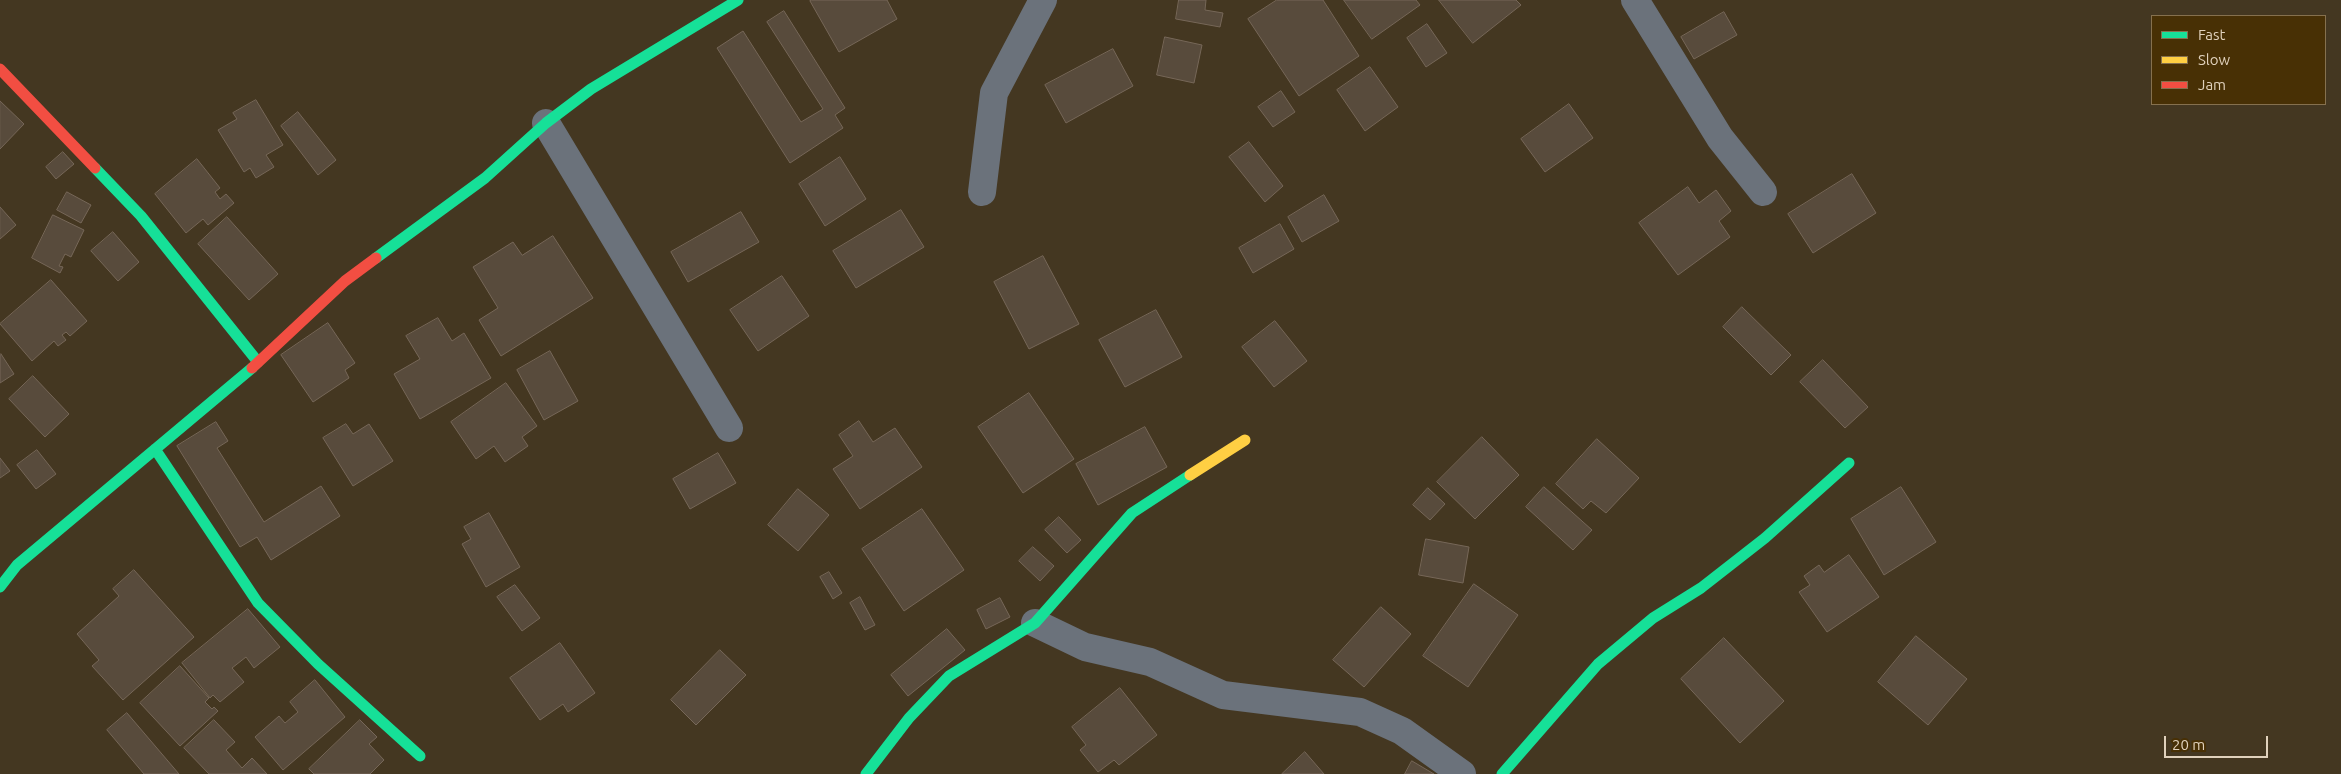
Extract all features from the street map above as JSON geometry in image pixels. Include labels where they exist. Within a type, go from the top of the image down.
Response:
[{"type":"street","points":[[0,587],[17,565],[258,362],[345,280],[485,178],[546,123],[591,89],[738,0]]},
{"type":"street","points":[[982,192],[994,93],[1044,0]]},
{"type":"street","points":[[1635,0],[1720,138],[1763,192]]},
{"type":"street","points":[[0,69],[141,216],[258,362]]},
{"type":"street","points":[[546,123],[729,428]]},
{"type":"street","points":[[866,774],[909,718],[949,676],[1035,623],[1132,513],[1245,440]]},
{"type":"street","points":[[155,449],[258,603],[318,664],[420,756]]},
{"type":"street","points":[[1502,774],[1598,664],[1653,618],[1701,588],[1766,538],[1849,463]]},
{"type":"street","points":[[1035,623],[1086,647],[1150,662],[1223,695],[1360,712],[1402,732],[1462,774]]},
{"type":"building","points":[[887,0],[897,19],[839,52],[810,1]]},
{"type":"building","points":[[1179,0],[1206,0],[1205,10],[1223,13],[1220,27],[1176,19]]},
{"type":"building","points":[[1277,0],[1323,0],[1359,56],[1299,96],[1248,19]]},
{"type":"building","points":[[1344,0],[1416,0],[1420,5],[1372,39]]},
{"type":"building","points":[[1439,0],[1516,0],[1521,5],[1473,43]]},
{"type":"building","points":[[784,11],[845,108],[835,115],[843,128],[790,163],[717,48],[743,31],[801,122],[823,109],[767,22]]},
{"type":"building","points":[[1724,12],[1737,35],[1694,59],[1681,37]]},
{"type":"building","points":[[1427,24],[1447,53],[1426,67],[1407,38]]},
{"type":"building","points":[[1165,37],[1202,45],[1194,83],[1157,75]]},
{"type":"building","points":[[1113,49],[1133,86],[1066,123],[1045,85]]},
{"type":"building","points":[[1370,67],[1398,107],[1365,131],[1337,90]]},
{"type":"building","points":[[1281,91],[1295,112],[1273,127],[1258,107]]},
{"type":"building","points":[[256,100],[283,145],[266,155],[274,167],[256,178],[250,168],[244,172],[218,130],[237,119],[233,113]]},
{"type":"building","points":[[0,101],[24,124],[0,149]]},
{"type":"building","points":[[1569,104],[1593,138],[1545,172],[1521,139]]},
{"type":"building","points":[[298,112],[336,160],[318,175],[281,126]]},
{"type":"building","points":[[1249,142],[1283,186],[1265,202],[1229,157]]},
{"type":"building","points":[[63,152],[74,164],[56,179],[46,167]]},
{"type":"building","points":[[840,157],[866,199],[825,226],[799,184]]},
{"type":"building","points":[[197,159],[220,188],[215,192],[220,199],[226,194],[234,203],[208,225],[203,219],[186,233],[155,194]]},
{"type":"building","points":[[1852,174],[1876,213],[1813,253],[1788,214]]},
{"type":"building","points":[[1688,187],[1699,203],[1716,190],[1731,211],[1719,221],[1730,237],[1678,275],[1639,223]]},
{"type":"building","points":[[67,192],[91,205],[81,223],[57,210]]},
{"type":"building","points":[[1324,195],[1339,221],[1302,242],[1288,217]]},
{"type":"building","points":[[0,207],[16,225],[0,239]]},
{"type":"building","points":[[901,210],[924,247],[856,288],[833,251]]},
{"type":"building","points":[[741,212],[759,242],[688,282],[671,252]]},
{"type":"building","points":[[53,215],[84,230],[71,257],[65,254],[59,266],[63,267],[60,273],[32,258]]},
{"type":"building","points":[[227,217],[278,274],[249,300],[198,244]]},
{"type":"building","points":[[1280,224],[1294,249],[1253,273],[1239,248]]},
{"type":"building","points":[[113,232],[139,262],[118,281],[91,251]]},
{"type":"building","points":[[553,236],[593,298],[501,356],[479,320],[498,308],[473,267],[513,242],[522,255]]},
{"type":"building","points":[[1043,256],[1079,324],[1029,349],[994,282]]},
{"type":"building","points":[[782,276],[809,316],[758,351],[730,310]]},
{"type":"building","points":[[51,280],[87,321],[70,336],[66,332],[62,335],[66,340],[58,346],[54,341],[32,361],[0,324]]},
{"type":"building","points":[[1742,307],[1791,355],[1771,375],[1723,327]]},
{"type":"building","points":[[1156,310],[1182,357],[1125,387],[1099,340]]},
{"type":"building","points":[[438,318],[452,341],[464,333],[491,378],[420,419],[394,374],[420,359],[406,336]]},
{"type":"building","points":[[1275,321],[1307,361],[1274,387],[1242,347]]},
{"type":"building","points":[[328,323],[355,363],[345,370],[349,378],[313,402],[281,355]]},
{"type":"building","points":[[550,351],[578,401],[544,420],[517,370]]},
{"type":"building","points":[[0,355],[14,374],[0,383]]},
{"type":"building","points":[[1823,360],[1868,407],[1845,428],[1800,382]]},
{"type":"building","points":[[33,376],[69,414],[45,437],[9,399]]},
{"type":"building","points":[[506,383],[537,426],[522,437],[528,446],[505,462],[494,446],[476,459],[451,422]]},
{"type":"building","points":[[1029,393],[1074,459],[1023,493],[978,427]]},
{"type":"building","points":[[859,421],[873,442],[895,428],[922,467],[860,509],[833,469],[853,456],[839,435]]},
{"type":"building","points":[[216,422],[228,441],[217,448],[264,522],[321,486],[340,516],[271,560],[257,537],[240,547],[177,446]]},
{"type":"building","points":[[346,424],[353,434],[369,424],[393,461],[353,486],[323,438]]},
{"type":"building","points":[[1145,427],[1167,467],[1098,505],[1076,464]]},
{"type":"building","points":[[1482,437],[1519,475],[1475,519],[1437,482]]},
{"type":"building","points":[[1597,439],[1639,478],[1606,513],[1591,501],[1583,509],[1556,484]]},
{"type":"building","points":[[37,450],[56,474],[36,489],[17,465]]},
{"type":"building","points":[[718,453],[736,483],[690,509],[673,479]]},
{"type":"building","points":[[0,458],[10,471],[0,478]]},
{"type":"building","points":[[1544,487],[1592,530],[1573,550],[1526,507]]},
{"type":"building","points":[[1901,487],[1936,542],[1884,575],[1851,519]]},
{"type":"building","points":[[1428,488],[1445,504],[1430,520],[1413,505]]},
{"type":"building","points":[[798,489],[829,515],[798,551],[768,525]]},
{"type":"building","points":[[922,509],[964,570],[904,611],[862,549]]},
{"type":"building","points":[[489,513],[520,567],[486,587],[462,544],[471,539],[464,527]]},
{"type":"building","points":[[1059,517],[1081,540],[1067,553],[1045,530]]},
{"type":"building","points":[[1426,539],[1469,547],[1463,583],[1419,575]]},
{"type":"building","points":[[1033,547],[1054,566],[1040,581],[1019,561]]},
{"type":"building","points":[[1849,555],[1879,597],[1827,632],[1799,592],[1810,585],[1804,576],[1819,565],[1824,572]]},
{"type":"building","points":[[134,570],[194,637],[123,700],[92,666],[99,660],[77,634],[119,596],[113,589]]},
{"type":"building","points":[[829,572],[842,593],[833,599],[820,577]]},
{"type":"building","points":[[1474,584],[1518,615],[1468,687],[1423,656]]},
{"type":"building","points":[[515,585],[540,618],[522,631],[497,597]]},
{"type":"building","points":[[860,597],[875,625],[865,630],[850,603]]},
{"type":"building","points":[[1000,598],[1010,617],[986,629],[977,610]]},
{"type":"building","points":[[1381,607],[1411,634],[1364,687],[1333,660]]},
{"type":"building","points":[[248,609],[280,647],[254,668],[246,657],[232,668],[244,682],[220,702],[213,695],[210,698],[182,663]]},
{"type":"building","points":[[947,629],[965,650],[908,696],[891,675]]},
{"type":"building","points":[[1916,636],[1967,679],[1928,725],[1878,682]]},
{"type":"building","points":[[1724,638],[1784,701],[1740,743],[1681,679]]},
{"type":"building","points":[[560,643],[595,693],[568,712],[563,704],[540,720],[510,678]]},
{"type":"building","points":[[720,650],[746,675],[696,725],[671,700]]},
{"type":"building","points":[[180,666],[209,698],[205,702],[212,709],[214,707],[218,711],[180,746],[140,703]]},
{"type":"building","points":[[315,680],[345,717],[283,770],[255,737],[279,716],[285,723],[298,712],[290,702]]},
{"type":"building","points":[[1120,688],[1157,735],[1119,765],[1114,760],[1098,772],[1080,750],[1086,745],[1072,727]]},
{"type":"building","points":[[127,713],[179,774],[144,774],[107,730]]},
{"type":"building","points":[[214,720],[235,742],[226,750],[242,768],[252,758],[267,774],[209,774],[184,748]]},
{"type":"building","points":[[360,720],[377,737],[369,744],[384,760],[370,774],[314,774],[309,769]]},
{"type":"building","points":[[1305,752],[1324,774],[1282,774]]},
{"type":"building","points":[[1412,761],[1434,774],[1405,774]]},
{"type":"traffic: fast","points":[[376,258],[485,178],[546,123],[591,89],[738,0]]},
{"type":"traffic: fast","points":[[95,168],[141,216],[258,362]]},
{"type":"traffic: fast","points":[[0,587],[17,565],[252,368]]},
{"type":"traffic: fast","points":[[155,449],[258,603],[318,664],[420,756]]},
{"type":"traffic: fast","points":[[1502,774],[1598,664],[1653,618],[1701,588],[1765,538],[1849,463]]},
{"type":"traffic: fast","points":[[866,774],[909,718],[949,676],[1035,623],[1132,513],[1190,475]]},
{"type":"traffic: slow","points":[[1190,475],[1245,440]]},
{"type":"traffic: jam","points":[[0,69],[95,168]]},
{"type":"traffic: jam","points":[[252,368],[345,281],[376,258]]}]
